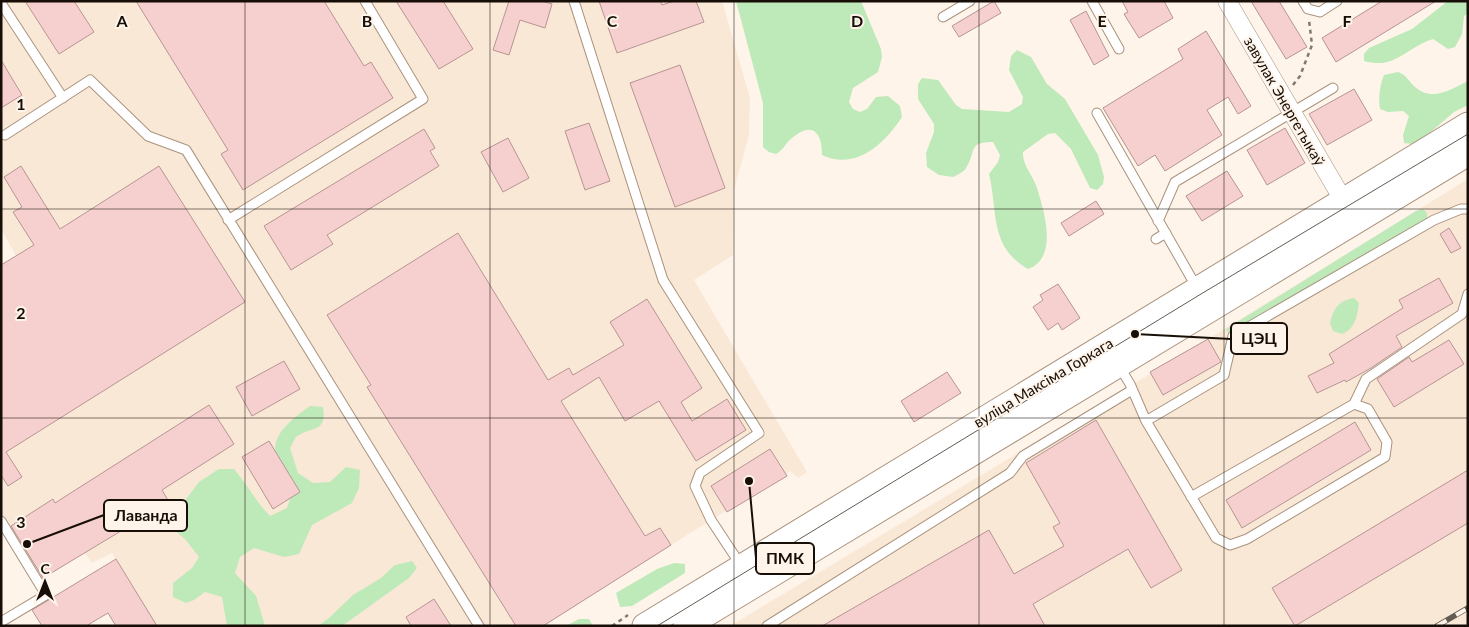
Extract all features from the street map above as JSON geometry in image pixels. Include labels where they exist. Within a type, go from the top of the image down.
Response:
[{"type":"main road","name":"вуліца Максіма Горкага","points":[[686,626],[1112,355],[1198,288],[1468,125]]},
{"type":"main road","name":"вуліца Максіма Горкага","points":[[645,626],[742,567],[1112,355],[1211,310],[1468,153]]},
{"type":"street","name":"завулак Энергетыкаў","points":[[1227,1],[1356,222]]},
{"type":"street","points":[[1198,288],[1211,310]]},
{"type":"lane","points":[[228,220],[423,99],[365,1]]},
{"type":"lane","points":[[574,1],[663,280],[759,433],[700,473],[695,486],[711,520],[742,567]]},
{"type":"lane","points":[[943,17],[970,1]]},
{"type":"lane","points":[[1092,1],[1119,50]]},
{"type":"lane","points":[[1306,5],[1320,12],[1337,1]]},
{"type":"lane","points":[[1,3],[62,98]]},
{"type":"lane","points":[[5,135],[90,80],[148,136],[186,150],[479,626]]},
{"type":"lane","points":[[1158,221],[1175,182],[1286,105],[1332,88]]},
{"type":"lane","points":[[1097,113],[1198,288]]},
{"type":"lane","points":[[1146,421],[1224,375],[1233,336],[1434,220],[1461,209],[1468,209]]},
{"type":"lane","points":[[1156,239],[1166,233]]},
{"type":"lane","points":[[1191,497],[1354,404],[1366,379],[1462,314],[1468,294]]},
{"type":"lane","points":[[1112,355],[1132,390],[1146,421],[1216,538],[1230,544],[1247,539],[1385,457],[1387,442],[1368,409],[1354,404]]},
{"type":"lane","points":[[767,626],[1010,473],[1023,456],[1132,390]]},
{"type":"lane","points":[[1,521],[46,595],[1,622]]},
{"type":"path","points":[[1286,105],[1312,45],[1306,5]]},
{"type":"shaded area","points":[[1,1],[722,1],[750,98],[749,135],[734,190],[733,255],[694,280],[807,472],[798,478],[790,471],[786,474],[787,476],[711,520],[543,626],[157,626],[112,553],[92,563],[85,553],[41,579],[1,515],[1,265],[16,256],[1,229]]},
{"type":"shaded area","points":[[1468,179],[1468,626],[730,626],[1208,339]]},
{"type":"green space","points":[[736,1],[861,1],[881,49],[882,57],[878,72],[853,88],[849,102],[853,109],[860,112],[867,109],[876,97],[888,96],[900,106],[902,117],[887,137],[868,152],[846,160],[822,155],[818,136],[811,130],[800,133],[776,154],[769,152],[763,147],[763,103]]},
{"type":"green space","points":[[1448,1],[1468,1],[1468,13],[1464,16],[1462,34],[1455,47],[1448,49],[1433,39],[1400,57],[1384,63],[1364,61],[1364,54],[1369,48],[1412,29]]},
{"type":"green space","points":[[1017,50],[1031,57],[1047,84],[1065,99],[1098,155],[1104,177],[1103,184],[1097,190],[1090,188],[1071,149],[1055,133],[1048,134],[1023,152],[1024,161],[1040,198],[1047,233],[1043,255],[1038,263],[1028,269],[1015,260],[1007,250],[997,227],[989,174],[998,162],[1000,155],[993,142],[985,142],[976,146],[964,171],[953,177],[939,175],[927,167],[926,153],[934,132],[934,124],[918,99],[918,84],[922,78],[938,80],[956,105],[962,109],[1009,112],[1022,104],[1023,97],[1009,70],[1011,56]]},
{"type":"green space","points":[[1398,72],[1420,90],[1433,94],[1447,91],[1468,81],[1468,105],[1454,112],[1419,142],[1412,144],[1404,143],[1403,135],[1409,116],[1403,111],[1388,112],[1380,109],[1379,105],[1381,83],[1384,75]]},
{"type":"green space","points":[[1423,209],[1427,213],[1427,219],[1229,334],[1226,329],[1416,211]]},
{"type":"green space","points":[[1354,298],[1359,303],[1353,326],[1342,334],[1333,331],[1330,323],[1335,309],[1340,303]]},
{"type":"green space","points":[[310,406],[323,407],[324,416],[323,421],[317,428],[296,437],[290,448],[298,473],[313,483],[330,482],[346,467],[360,470],[359,488],[352,503],[312,525],[299,554],[284,557],[254,548],[240,557],[235,573],[256,596],[265,626],[227,626],[222,597],[205,592],[186,603],[173,597],[173,583],[192,568],[199,557],[185,539],[174,530],[177,511],[199,482],[219,469],[234,469],[270,516],[287,508],[291,496],[279,467],[275,446],[278,437],[285,427]]},
{"type":"green space","points":[[412,561],[417,568],[409,578],[342,626],[318,626],[353,595],[381,578],[395,565]]},
{"type":"green space","points":[[674,563],[685,564],[685,573],[632,606],[620,607],[616,593],[657,569]]},
{"type":"green space","points":[[579,619],[589,619],[593,626],[566,626]]},
{"type":"building","points":[[25,1],[74,1],[94,32],[59,54]]},
{"type":"building","points":[[136,1],[324,1],[364,66],[371,62],[393,98],[243,190],[221,154],[228,150]]},
{"type":"building","points":[[396,1],[443,1],[473,49],[439,69]]},
{"type":"building","points":[[509,1],[542,1],[552,4],[545,28],[520,20],[509,55],[493,50]]},
{"type":"building","points":[[599,1],[660,1],[662,5],[674,1],[696,1],[704,22],[617,53]]},
{"type":"building","points":[[994,1],[1001,13],[959,37],[952,26]]},
{"type":"building","points":[[1122,1],[1164,1],[1173,18],[1139,38],[1124,14],[1128,12]]},
{"type":"building","points":[[1251,1],[1279,1],[1307,47],[1286,59]]},
{"type":"building","points":[[1382,1],[1436,1],[1336,62],[1322,38]]},
{"type":"building","points":[[1086,11],[1109,56],[1094,65],[1070,20]]},
{"type":"building","points":[[1206,31],[1251,106],[1238,114],[1228,97],[1207,110],[1222,135],[1165,171],[1155,155],[1138,166],[1103,108],[1183,59],[1178,49]]},
{"type":"building","points":[[1,60],[22,95],[1,108]]},
{"type":"building","points":[[680,65],[725,188],[675,207],[630,83]]},
{"type":"building","points":[[1354,89],[1372,120],[1327,145],[1309,114]]},
{"type":"building","points":[[589,123],[610,181],[585,190],[565,131]]},
{"type":"building","points":[[1285,128],[1305,163],[1267,185],[1247,150]]},
{"type":"building","points":[[424,129],[435,148],[430,151],[439,166],[327,235],[333,244],[291,270],[264,226]]},
{"type":"building","points":[[508,138],[529,178],[503,192],[481,152]]},
{"type":"building","points":[[21,166],[60,229],[159,166],[245,302],[6,452],[22,477],[8,486],[1,475],[1,265],[34,245],[13,212],[22,207],[4,177]]},
{"type":"building","points":[[1227,171],[1243,196],[1202,221],[1186,196]]},
{"type":"building","points":[[1096,201],[1104,214],[1069,236],[1061,223]]},
{"type":"building","points":[[1449,228],[1461,248],[1451,253],[1440,234]]},
{"type":"building","points":[[458,233],[548,380],[569,368],[573,375],[624,345],[610,322],[647,299],[702,388],[681,402],[692,421],[727,399],[746,430],[696,461],[659,401],[625,421],[599,377],[561,401],[645,536],[660,528],[671,545],[543,626],[516,626],[367,387],[371,385],[327,315]]},
{"type":"building","points":[[1439,278],[1453,303],[1396,336],[1402,347],[1371,368],[1346,382],[1345,380],[1317,393],[1308,376],[1334,363],[1329,354],[1403,308],[1399,300]]},
{"type":"building","points":[[1058,284],[1080,318],[1062,330],[1058,323],[1048,330],[1033,307],[1043,300],[1040,295]]},
{"type":"building","points":[[1208,339],[1221,362],[1163,395],[1150,372]]},
{"type":"building","points":[[1449,340],[1464,364],[1394,407],[1377,379],[1409,357],[1412,362]]},
{"type":"building","points":[[284,361],[300,389],[252,416],[236,387]]},
{"type":"building","points":[[947,372],[961,393],[914,422],[901,401]]},
{"type":"building","points":[[209,405],[234,444],[162,490],[169,502],[43,578],[11,526],[53,499],[55,503]]},
{"type":"building","points":[[1096,420],[1182,570],[1151,588],[1128,549],[1033,604],[1045,626],[822,626],[989,530],[1014,574],[1064,546],[1053,527],[1060,523],[1026,463]]},
{"type":"building","points":[[1355,422],[1371,450],[1242,528],[1226,500]]},
{"type":"building","points":[[269,441],[300,492],[273,509],[242,457]]},
{"type":"building","points":[[770,449],[787,476],[727,512],[711,486]]},
{"type":"building","points":[[1468,470],[1468,523],[1295,626],[1272,588]]},
{"type":"building","points":[[116,559],[157,626],[116,626],[108,613],[86,626],[42,626],[32,610]]},
{"type":"building","points":[[434,599],[451,626],[411,626],[406,617]]},
{"type":"tram line","points":[[657,626],[1201,294],[1468,134]]},
{"type":"railway","points":[[1437,626],[1468,608]]},
{"type":"place","name":"ЦЭЦ","points":[[1135,334]]},
{"type":"place","name":"ПМК","points":[[749,481]]},
{"type":"place","name":"Лаванда","points":[[27,544]]}]
